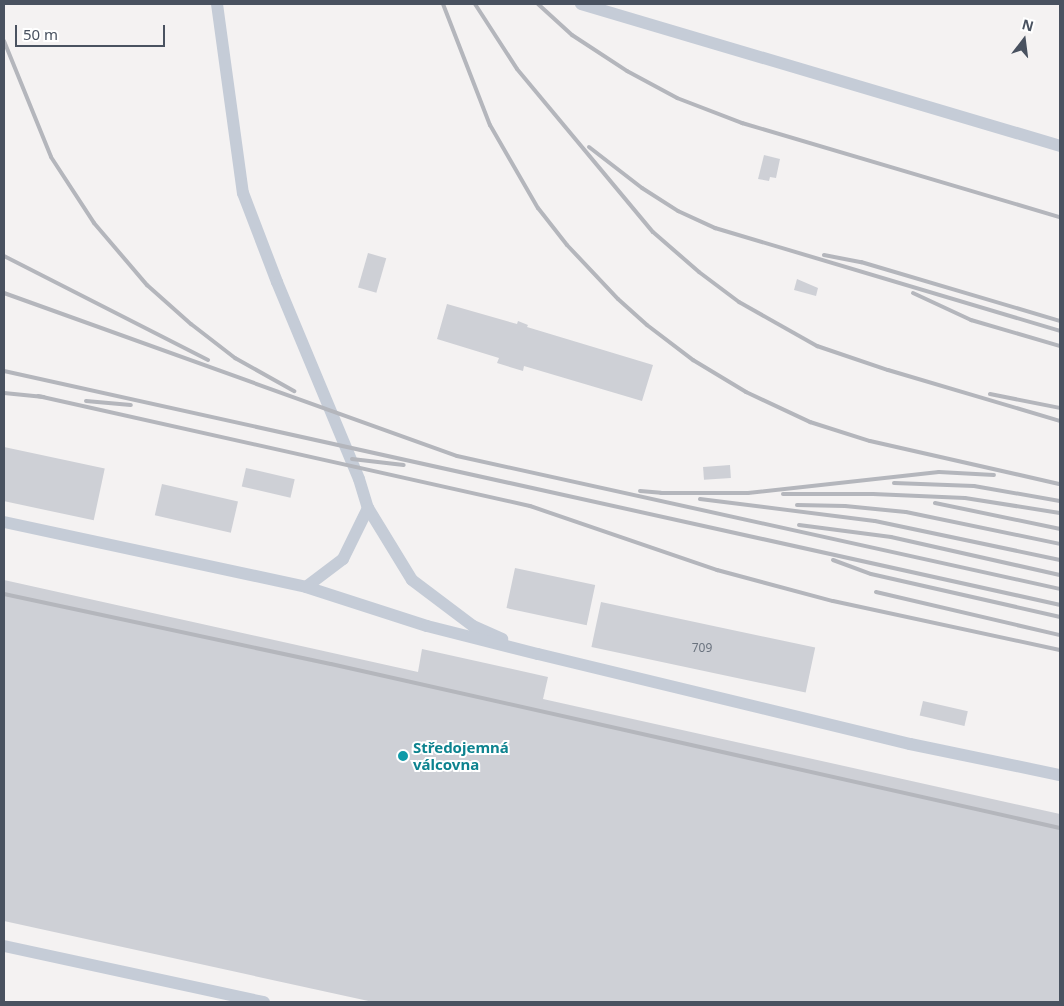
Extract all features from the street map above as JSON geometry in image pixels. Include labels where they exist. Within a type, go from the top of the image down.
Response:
[{"type":"lane","points":[[217,4],[243,192],[277,282],[359,479],[368,508],[412,580],[472,626],[538,654]]},
{"type":"lane","points":[[580,4],[1060,146]]},
{"type":"lane","points":[[306,587],[343,559],[368,508]]},
{"type":"lane","points":[[4,522],[306,587],[427,626],[538,654],[910,744],[1060,774]]},
{"type":"lane","points":[[4,946],[264,1002]]},
{"type":"building","points":[[764,155],[780,159],[776,178],[770,177],[769,181],[758,179]]},
{"type":"building","points":[[368,253],[386,258],[376,293],[358,288]]},
{"type":"building","points":[[797,279],[818,288],[816,296],[794,290]]},
{"type":"building","points":[[447,304],[517,324],[518,321],[528,325],[527,327],[653,365],[642,401],[524,366],[523,371],[497,363],[499,358],[437,339]]},
{"type":"building","points":[[4,447],[105,468],[94,520],[4,501]]},
{"type":"building","points":[[730,465],[731,478],[704,480],[703,467]]},
{"type":"building","points":[[246,468],[295,479],[290,498],[242,487]]},
{"type":"building","points":[[162,484],[238,502],[231,533],[155,515]]},
{"type":"building","points":[[515,568],[595,585],[587,625],[506,608]]},
{"type":"building","name":"Středojemná válcovna","points":[[4,580],[418,672],[422,649],[548,677],[543,699],[1060,814],[1060,1002],[373,1002],[4,921]]},
{"type":"building","points":[[601,602],[815,648],[806,693],[591,647]]},
{"type":"building","points":[[923,701],[968,711],[964,726],[920,716]]},
{"type":"railway","points":[[443,4],[490,125],[538,208],[567,245],[618,299],[647,325],[693,360],[746,392],[810,422],[870,441],[1060,484]]},
{"type":"railway","points":[[475,4],[517,69],[653,232],[699,272],[739,302],[817,346],[888,370],[1060,421]]},
{"type":"railway","points":[[538,4],[572,35],[627,71],[677,98],[742,123],[1060,217]]},
{"type":"railway","points":[[4,41],[51,157],[94,223],[147,285],[191,324],[235,358],[294,391]]},
{"type":"railway","points":[[589,147],[642,188],[678,211],[715,228],[1060,331]]},
{"type":"railway","points":[[824,255],[861,262],[1060,321]]},
{"type":"railway","points":[[4,256],[208,360]]},
{"type":"railway","points":[[4,293],[457,456],[1060,589]]},
{"type":"railway","points":[[913,293],[971,320],[1060,346]]},
{"type":"railway","points":[[4,371],[1060,605]]},
{"type":"railway","points":[[4,393],[44,397]]},
{"type":"railway","points":[[990,394],[1060,408]]},
{"type":"railway","points":[[38,396],[530,506],[717,570],[833,601],[1060,650]]},
{"type":"railway","points":[[86,401],[131,405]]},
{"type":"railway","points":[[352,459],[404,465]]},
{"type":"railway","points":[[640,491],[661,493],[748,493],[939,472],[994,475]]},
{"type":"railway","points":[[894,483],[974,486],[1060,501]]},
{"type":"railway","points":[[783,494],[873,494],[965,498],[1060,513]]},
{"type":"railway","points":[[700,499],[875,521],[1060,560]]},
{"type":"railway","points":[[935,503],[1060,529]]},
{"type":"railway","points":[[797,505],[845,506],[906,512],[1060,544]]},
{"type":"railway","points":[[799,525],[891,537],[1060,575]]},
{"type":"railway","points":[[833,560],[871,574],[1060,617]]},
{"type":"railway","points":[[876,592],[1060,635]]},
{"type":"railway","points":[[4,594],[331,664],[1060,828]]},
{"type":"place","name":"Středojemná válcovna","points":[[403,756]]}]
